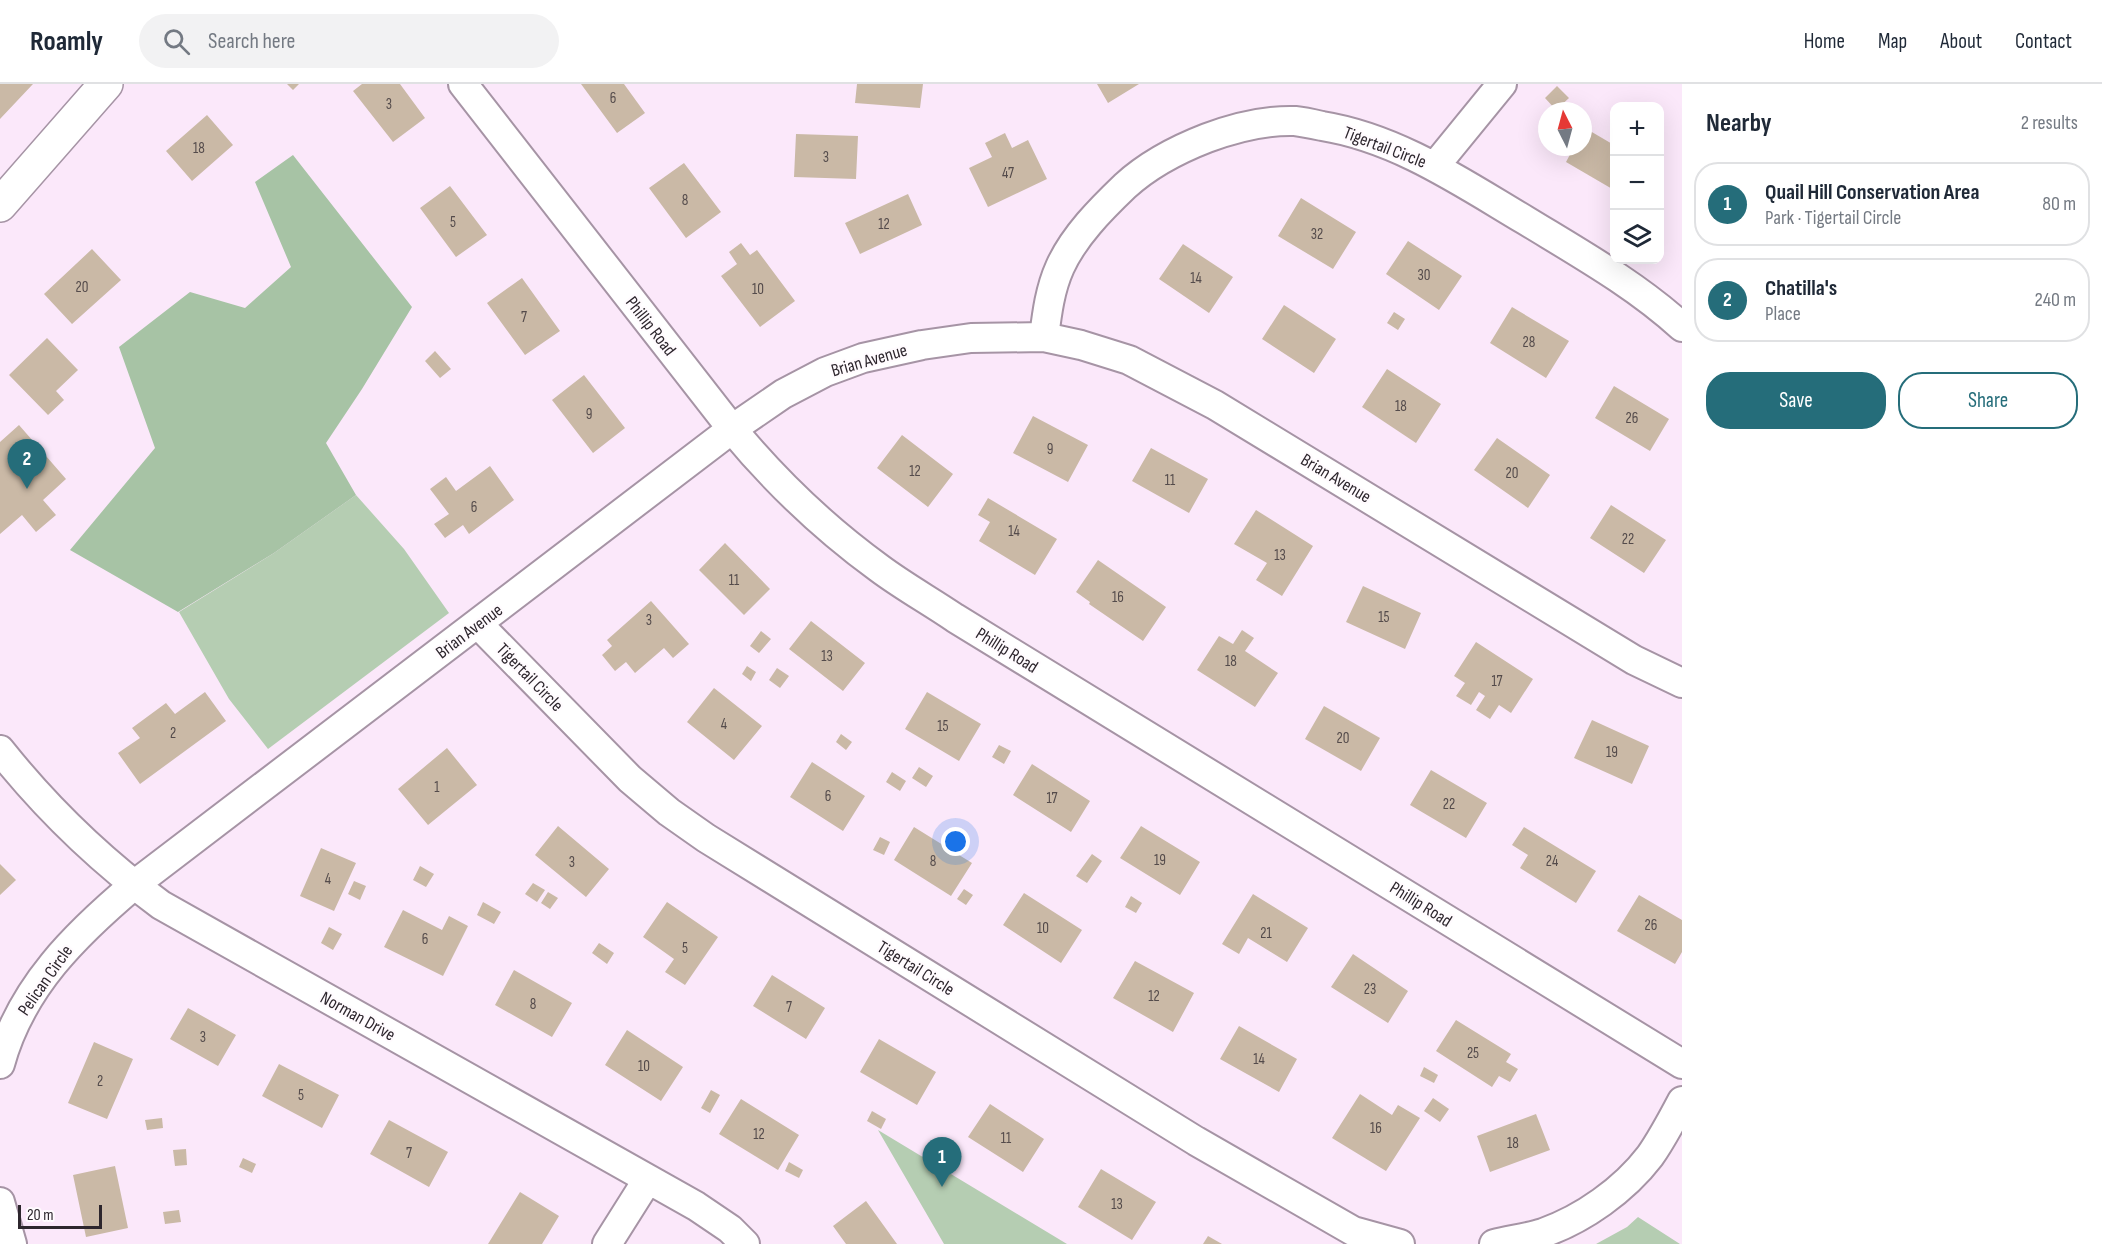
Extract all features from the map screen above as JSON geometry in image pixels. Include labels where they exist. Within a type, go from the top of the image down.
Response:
[{"type":"street","points":[[0,205],[106,84]]},
{"type":"street","name":"Phillip Road","points":[[463,84],[732,429],[776,479],[809,511],[879,568],[1682,1064]]},
{"type":"street","points":[[1434,166],[1502,84]]},
{"type":"street","name":"Tigertail Circle","points":[[1044,337],[1048,304],[1060,267],[1077,240],[1114,196],[1135,177],[1163,157],[1229,130],[1295,121],[1360,134],[1434,166],[1590,259],[1641,294],[1682,327]]},
{"type":"street","name":"Brian Avenue","points":[[134,885],[732,429],[783,394],[825,372],[863,358],[922,345],[971,338],[1044,337],[1081,345],[1130,360],[1206,399],[1634,660],[1682,683]]},
{"type":"street","name":"Tigertail Circle","points":[[478,624],[630,779],[669,812],[706,838],[1206,1147],[1353,1231],[1400,1244]]},
{"type":"street","name":"Norman Drive","points":[[0,750],[66,825],[112,868],[161,905],[696,1206],[730,1229],[745,1244]]},
{"type":"street","name":"Pelican Circle","points":[[0,1064],[15,1024],[49,968],[95,917],[134,885]]},
{"type":"street","points":[[1494,1244],[1543,1233],[1571,1220],[1604,1200],[1629,1179],[1649,1157],[1682,1101]]},
{"type":"street","points":[[607,1244],[648,1179]]},
{"type":"street","points":[[0,1202],[12,1244]]},
{"type":"green space","points":[[293,155],[412,307],[326,443],[356,495],[274,553],[178,612],[70,550],[155,448],[119,347],[190,292],[245,308],[291,267],[255,182]]},
{"type":"green space","points":[[356,495],[404,549],[449,613],[268,749],[229,699],[179,612],[274,553]]},
{"type":"green space","points":[[878,1130],[1067,1244],[944,1244]]},
{"type":"green space","points":[[1638,1217],[1680,1244],[1596,1244],[1627,1227]]},
{"type":"building","points":[[0,84],[33,84],[0,119]]},
{"type":"building","points":[[287,84],[299,84],[293,90]]},
{"type":"building","points":[[362,84],[400,84],[425,118],[393,142],[353,91]]},
{"type":"building","points":[[581,84],[624,84],[645,113],[617,133]]},
{"type":"building","points":[[857,84],[923,84],[920,108],[855,103]]},
{"type":"building","points":[[1097,84],[1139,84],[1108,103]]},
{"type":"building","points":[[1557,86],[1569,98],[1565,102],[1549,102],[1545,98]]},
{"type":"building","points":[[207,115],[233,145],[192,181],[166,151]]},
{"type":"building","points":[[1592,132],[1610,143],[1610,188],[1566,162],[1569,156],[1592,156]]},
{"type":"building","points":[[1005,133],[1012,148],[1028,140],[1047,179],[988,207],[969,168],[992,157],[985,143]]},
{"type":"building","points":[[796,134],[858,136],[856,179],[794,177]]},
{"type":"building","points":[[684,163],[721,212],[686,238],[649,188]]},
{"type":"building","points":[[450,186],[487,235],[456,257],[420,208]]},
{"type":"building","points":[[908,194],[922,225],[860,254],[845,223]]},
{"type":"building","points":[[1301,198],[1356,232],[1333,269],[1278,236]]},
{"type":"building","points":[[1408,241],[1462,276],[1439,310],[1386,274]]},
{"type":"building","points":[[741,243],[750,255],[757,250],[795,301],[760,327],[721,276],[737,264],[729,252]]},
{"type":"building","points":[[1183,244],[1233,277],[1209,313],[1159,279]]},
{"type":"building","points":[[92,249],[121,280],[72,324],[44,294]]},
{"type":"building","points":[[522,278],[560,331],[525,355],[487,303]]},
{"type":"building","points":[[1284,305],[1336,339],[1314,373],[1262,339]]},
{"type":"building","points":[[1512,307],[1569,341],[1546,378],[1490,343]]},
{"type":"building","points":[[1394,312],[1405,319],[1398,330],[1387,323]]},
{"type":"building","points":[[47,338],[78,370],[56,391],[64,400],[48,415],[9,375]]},
{"type":"building","points":[[435,351],[451,369],[440,378],[425,361]]},
{"type":"building","points":[[1387,369],[1441,404],[1416,443],[1362,407]]},
{"type":"building","points":[[584,375],[625,428],[593,453],[552,400]]},
{"type":"building","points":[[1614,386],[1669,419],[1650,451],[1595,418]]},
{"type":"building","points":[[1033,416],[1088,445],[1068,482],[1013,453]]},
{"type":"building","points":[[19,425],[66,479],[43,500],[56,515],[36,532],[22,515],[0,534],[0,442]]},
{"type":"building","points":[[902,435],[953,474],[928,507],[877,468]]},
{"type":"building","points":[[1497,438],[1550,475],[1528,508],[1474,470]]},
{"type":"building","points":[[1151,448],[1208,479],[1189,513],[1132,481]]},
{"type":"building","points":[[490,466],[514,500],[469,534],[463,525],[445,538],[434,524],[449,514],[430,489],[446,477],[456,491]]},
{"type":"building","points":[[988,498],[1057,539],[1035,575],[979,541],[990,522],[978,515]]},
{"type":"building","points":[[1611,505],[1666,540],[1644,573],[1590,538]]},
{"type":"building","points":[[1256,510],[1313,546],[1282,596],[1256,580],[1267,563],[1234,544]]},
{"type":"building","points":[[725,543],[770,589],[744,615],[699,570]]},
{"type":"building","points":[[1098,560],[1166,607],[1143,641],[1089,604],[1090,602],[1076,592]]},
{"type":"building","points":[[1363,586],[1421,613],[1405,649],[1346,622]]},
{"type":"building","points":[[651,601],[689,644],[673,658],[664,648],[635,673],[626,662],[615,671],[602,655],[612,646],[607,640]]},
{"type":"building","points":[[811,621],[865,663],[843,691],[789,649]]},
{"type":"building","points":[[1242,630],[1254,638],[1245,651],[1278,673],[1255,707],[1197,670],[1219,636],[1233,644]]},
{"type":"building","points":[[761,631],[771,639],[759,653],[750,646]]},
{"type":"building","points":[[1476,642],[1533,679],[1511,713],[1499,705],[1490,719],[1476,710],[1485,696],[1479,692],[1471,705],[1456,696],[1465,683],[1454,676]]},
{"type":"building","points":[[747,666],[756,672],[751,681],[742,674]]},
{"type":"building","points":[[777,668],[789,676],[780,688],[769,680]]},
{"type":"building","points":[[714,688],[762,726],[734,760],[687,722]]},
{"type":"building","points":[[205,692],[226,721],[140,784],[118,753],[140,738],[132,728],[166,703],[175,714]]},
{"type":"building","points":[[927,692],[981,724],[959,761],[905,729]]},
{"type":"building","points":[[1324,706],[1380,738],[1361,771],[1305,739]]},
{"type":"building","points":[[1592,720],[1649,746],[1632,784],[1574,758]]},
{"type":"building","points":[[841,734],[852,742],[846,750],[836,742]]},
{"type":"building","points":[[999,745],[1011,751],[1004,764],[992,757]]},
{"type":"building","points":[[447,748],[477,785],[428,825],[398,789]]},
{"type":"building","points":[[812,762],[865,796],[843,831],[790,797]]},
{"type":"building","points":[[1032,764],[1090,801],[1071,832],[1013,795]]},
{"type":"building","points":[[919,767],[933,776],[926,787],[912,778]]},
{"type":"building","points":[[1431,770],[1487,803],[1466,838],[1410,805]]},
{"type":"building","points":[[892,772],[906,781],[900,791],[886,782]]},
{"type":"building","points":[[558,826],[609,869],[586,897],[535,855]]},
{"type":"building","points":[[1141,826],[1200,862],[1180,895],[1120,858]]},
{"type":"building","points":[[914,827],[972,863],[951,896],[894,860]]},
{"type":"building","points":[[1524,827],[1596,871],[1576,903],[1520,868],[1528,855],[1512,845]]},
{"type":"building","points":[[880,837],[890,842],[884,855],[873,850]]},
{"type":"building","points":[[321,848],[356,863],[334,911],[300,896]]},
{"type":"building","points":[[1092,854],[1102,861],[1087,883],[1076,876]]},
{"type":"building","points":[[0,864],[16,880],[0,895]]},
{"type":"building","points":[[420,866],[434,874],[426,887],[413,880]]},
{"type":"building","points":[[354,881],[366,886],[360,900],[348,894]]},
{"type":"building","points":[[533,883],[545,890],[537,902],[525,894]]},
{"type":"building","points":[[964,889],[973,895],[966,905],[957,899]]},
{"type":"building","points":[[548,892],[558,898],[550,909],[541,903]]},
{"type":"building","points":[[1024,893],[1082,930],[1061,963],[1003,925]]},
{"type":"building","points":[[1253,894],[1308,928],[1287,962],[1248,938],[1239,954],[1222,944]]},
{"type":"building","points":[[1639,895],[1682,920],[1682,952],[1675,964],[1617,931]]},
{"type":"building","points":[[1131,896],[1142,903],[1136,913],[1125,907]]},
{"type":"building","points":[[483,902],[501,912],[494,924],[477,915]]},
{"type":"building","points":[[667,902],[718,937],[685,985],[665,972],[674,959],[643,937]]},
{"type":"building","points":[[403,910],[442,930],[449,916],[468,926],[443,976],[384,947]]},
{"type":"building","points":[[329,927],[342,934],[333,950],[321,943]]},
{"type":"building","points":[[599,943],[614,953],[607,964],[592,953]]},
{"type":"building","points":[[1353,954],[1408,991],[1388,1023],[1331,987]]},
{"type":"building","points":[[1135,961],[1194,993],[1173,1032],[1113,998]]},
{"type":"building","points":[[514,970],[572,1003],[552,1037],[495,1005]]},
{"type":"building","points":[[772,975],[825,1008],[806,1039],[753,1006]]},
{"type":"building","points":[[188,1008],[236,1035],[218,1066],[170,1039]]},
{"type":"building","points":[[1456,1020],[1511,1054],[1506,1062],[1518,1069],[1510,1082],[1499,1076],[1492,1087],[1436,1051]]},
{"type":"building","points":[[1239,1026],[1297,1059],[1279,1092],[1220,1059]]},
{"type":"building","points":[[627,1030],[683,1067],[661,1101],[605,1065]]},
{"type":"building","points":[[879,1039],[936,1072],[917,1105],[860,1072]]},
{"type":"building","points":[[94,1042],[133,1059],[107,1119],[68,1103]]},
{"type":"building","points":[[279,1064],[339,1095],[322,1128],[262,1096]]},
{"type":"building","points":[[1424,1067],[1438,1075],[1434,1083],[1420,1076]]},
{"type":"building","points":[[711,1090],[720,1095],[710,1113],[701,1108]]},
{"type":"building","points":[[1360,1094],[1392,1115],[1398,1105],[1420,1118],[1386,1171],[1332,1138]]},
{"type":"building","points":[[1433,1098],[1449,1109],[1440,1122],[1424,1111]]},
{"type":"building","points":[[741,1099],[799,1135],[778,1170],[719,1134]]},
{"type":"building","points":[[990,1104],[1044,1139],[1023,1172],[968,1137]]},
{"type":"building","points":[[872,1111],[886,1119],[881,1129],[867,1121]]},
{"type":"building","points":[[1536,1114],[1550,1150],[1490,1172],[1477,1136]]},
{"type":"building","points":[[162,1118],[163,1128],[147,1130],[145,1120]]},
{"type":"building","points":[[389,1120],[448,1152],[429,1187],[370,1154]]},
{"type":"building","points":[[186,1149],[187,1165],[175,1166],[173,1150]]},
{"type":"building","points":[[243,1158],[256,1164],[252,1173],[239,1167]]},
{"type":"building","points":[[789,1162],[803,1170],[799,1178],[785,1171]]},
{"type":"building","points":[[115,1166],[128,1228],[86,1237],[73,1175]]},
{"type":"building","points":[[1101,1169],[1156,1202],[1132,1240],[1078,1207]]},
{"type":"building","points":[[520,1192],[559,1216],[542,1244],[488,1244]]},
{"type":"building","points":[[866,1201],[897,1244],[846,1244],[833,1226]]},
{"type":"building","points":[[179,1210],[181,1222],[165,1224],[163,1212]]},
{"type":"building","points":[[1208,1236],[1222,1244],[1203,1244]]},
{"type":"place","name":"Chatilla's","points":[[27,489]]},
{"type":"place","name":"Quail Hill Conservation Area","points":[[942,1187]]}]
